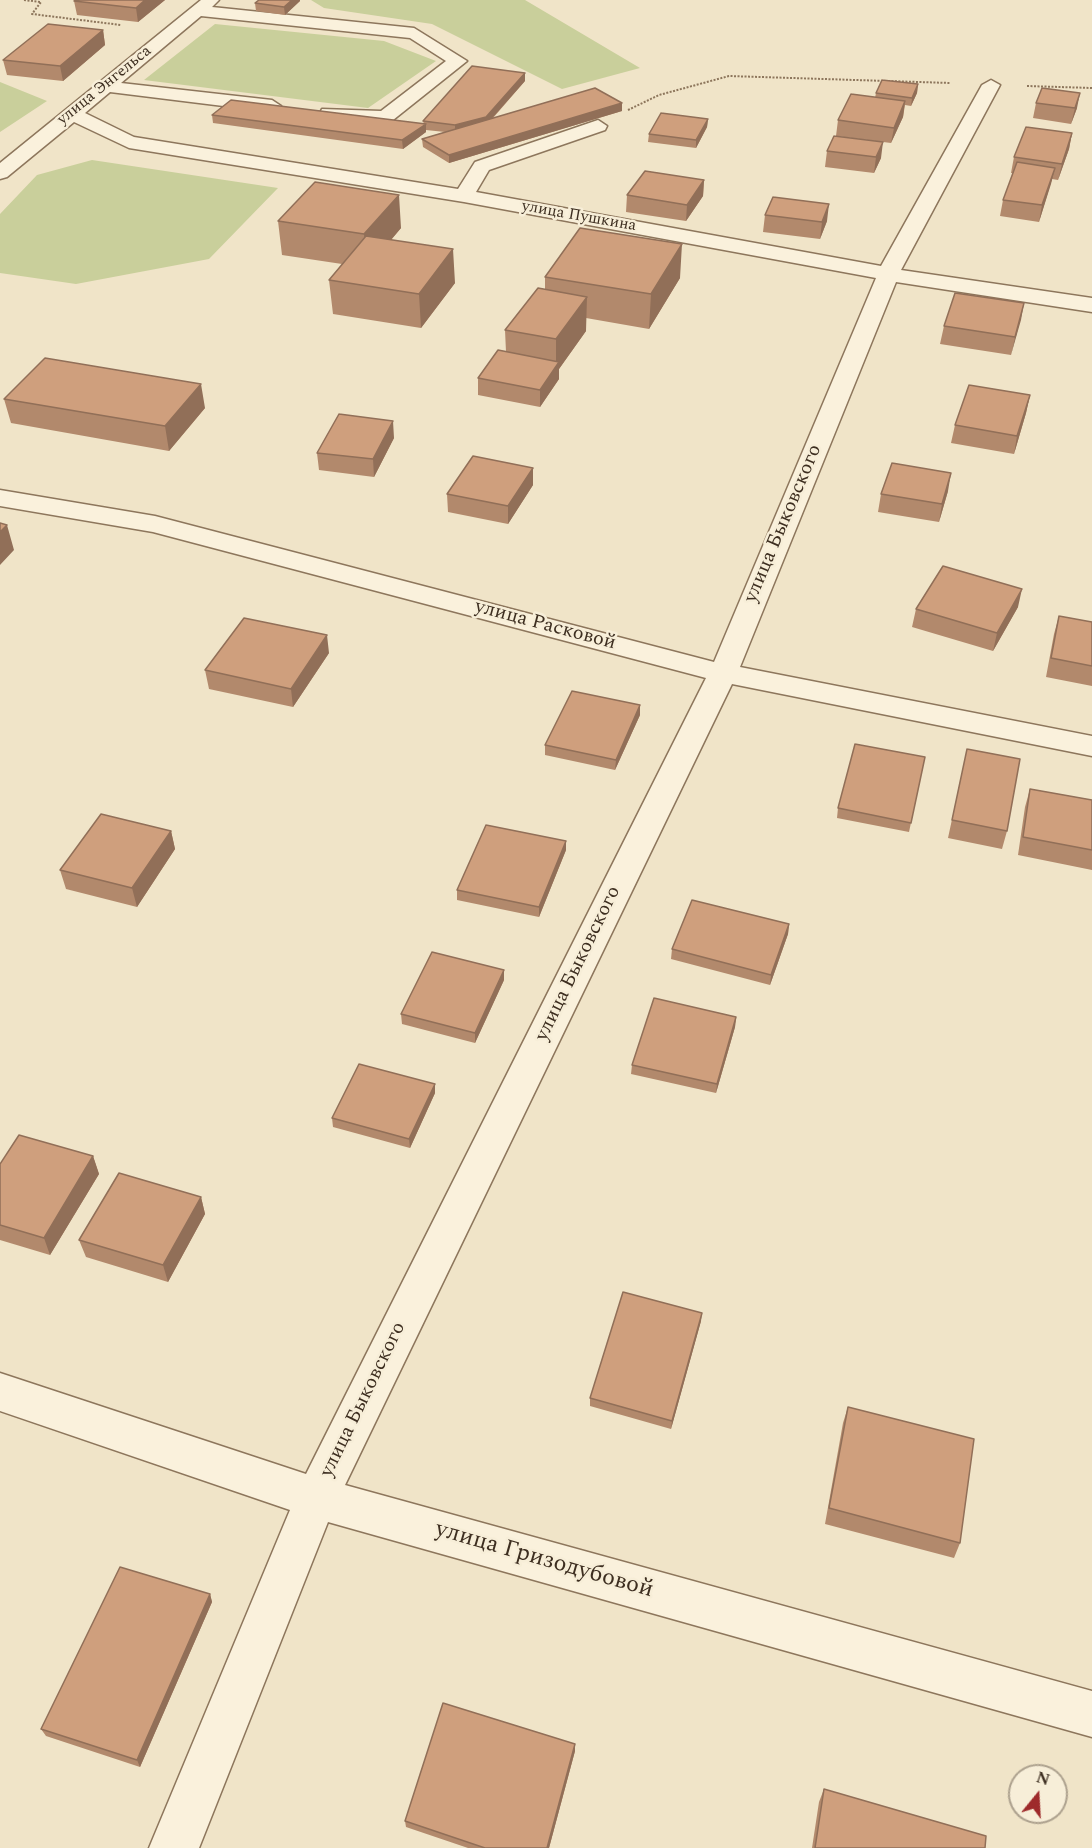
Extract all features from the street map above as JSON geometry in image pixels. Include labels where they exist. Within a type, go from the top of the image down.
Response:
[{"type":"street","name":"улица Энгельса","points":[[0,172],[204,6]]},
{"type":"street","points":[[204,6],[414,33],[458,61],[386,116],[368,118],[311,111]]},
{"type":"street","name":"улица Быковского","points":[[174,1848],[316,1498],[723,673],[888,274],[991,85]]},
{"type":"street","points":[[104,86],[288,108]]},
{"type":"street","name":"улица Пушкина","points":[[71,113],[129,142],[464,196],[888,274],[1092,305]]},
{"type":"street","points":[[464,196],[482,166],[598,126]]},
{"type":"street","name":"улица Расковой","points":[[0,498],[155,524],[723,673],[1092,746]]},
{"type":"street","name":"улица Гризодубовой","points":[[0,1392],[316,1498],[1092,1714]]},
{"type":"path","points":[[24,0],[41,2],[32,14],[173,31]]},
{"type":"path","points":[[598,126],[659,95],[729,76],[1092,88]]},
{"type":"green space","points":[[311,0],[525,0],[640,68],[562,89],[432,24],[324,8]]},
{"type":"green space","points":[[215,24],[384,41],[436,61],[368,108],[144,80]]},
{"type":"green space","points":[[0,82],[47,101],[0,132]]},
{"type":"green space","points":[[92,160],[278,188],[209,259],[76,284],[0,273],[0,214],[37,175]]},
{"type":"building","points":[[75,0],[145,0],[136,8]]},
{"type":"building","points":[[259,0],[292,0],[284,7],[255,3]]},
{"type":"building","points":[[48,24],[103,30],[60,66],[3,60]]},
{"type":"building","points":[[472,66],[525,73],[486,117],[455,125],[423,121]]},
{"type":"building","points":[[882,80],[918,84],[912,98],[876,93]]},
{"type":"building","points":[[595,88],[622,103],[449,155],[422,139]]},
{"type":"building","points":[[1042,88],[1080,93],[1075,108],[1036,103]]},
{"type":"building","points":[[851,94],[905,101],[894,128],[838,120]]},
{"type":"building","points":[[231,100],[426,124],[402,140],[212,115]]},
{"type":"building","points":[[661,113],[708,119],[696,140],[649,134]]},
{"type":"building","points":[[1026,127],[1072,133],[1062,164],[1014,157]]},
{"type":"building","points":[[834,136],[883,142],[876,157],[827,151]]},
{"type":"building","points":[[1017,162],[1055,168],[1042,205],[1003,200]]},
{"type":"building","points":[[645,171],[704,180],[687,205],[627,195]]},
{"type":"building","points":[[315,182],[399,195],[364,234],[278,221]]},
{"type":"building","points":[[773,197],[829,204],[822,222],[765,215]]},
{"type":"building","points":[[580,228],[682,244],[651,294],[545,277]]},
{"type":"building","points":[[366,236],[453,249],[419,294],[329,280]]},
{"type":"building","points":[[538,288],[587,297],[556,339],[505,330]]},
{"type":"building","points":[[955,293],[1024,303],[1015,337],[944,326]]},
{"type":"building","points":[[498,350],[559,362],[540,390],[478,378]]},
{"type":"building","points":[[45,358],[201,384],[165,426],[4,399]]},
{"type":"building","points":[[969,385],[1030,395],[1017,436],[955,425]]},
{"type":"building","points":[[339,414],[393,421],[373,459],[317,453]]},
{"type":"building","points":[[473,456],[533,468],[508,506],[447,494]]},
{"type":"building","points":[[892,463],[951,473],[942,504],[881,494]]},
{"type":"building","points":[[0,523],[7,525],[0,532]]},
{"type":"building","points":[[943,566],[1022,589],[997,633],[916,609]]},
{"type":"building","points":[[1059,616],[1092,622],[1092,666],[1051,658]]},
{"type":"building","points":[[244,618],[327,635],[291,689],[205,670]]},
{"type":"building","points":[[572,691],[640,705],[616,760],[545,745]]},
{"type":"building","points":[[855,744],[925,757],[911,823],[838,808]]},
{"type":"building","points":[[967,749],[1020,759],[1007,831],[952,820]]},
{"type":"building","points":[[1030,789],[1092,800],[1092,850],[1023,837]]},
{"type":"building","points":[[101,814],[171,831],[132,888],[60,870]]},
{"type":"building","points":[[486,825],[566,841],[539,907],[457,890]]},
{"type":"building","points":[[692,900],[789,924],[771,975],[672,949]]},
{"type":"building","points":[[432,952],[504,970],[475,1033],[401,1014]]},
{"type":"building","points":[[654,998],[736,1017],[717,1084],[632,1065]]},
{"type":"building","points":[[359,1064],[435,1084],[409,1139],[332,1118]]},
{"type":"building","points":[[19,1135],[93,1156],[44,1238],[0,1225],[0,1164]]},
{"type":"building","points":[[119,1173],[201,1197],[163,1265],[79,1240]]},
{"type":"building","points":[[623,1292],[702,1313],[672,1421],[590,1398]]},
{"type":"building","points":[[848,1407],[974,1439],[960,1543],[829,1508]]},
{"type":"building","points":[[120,1567],[210,1594],[137,1760],[41,1729]]},
{"type":"building","points":[[443,1703],[575,1744],[547,1848],[485,1848],[405,1821]]},
{"type":"building","points":[[824,1789],[986,1836],[985,1848],[815,1848]]}]
